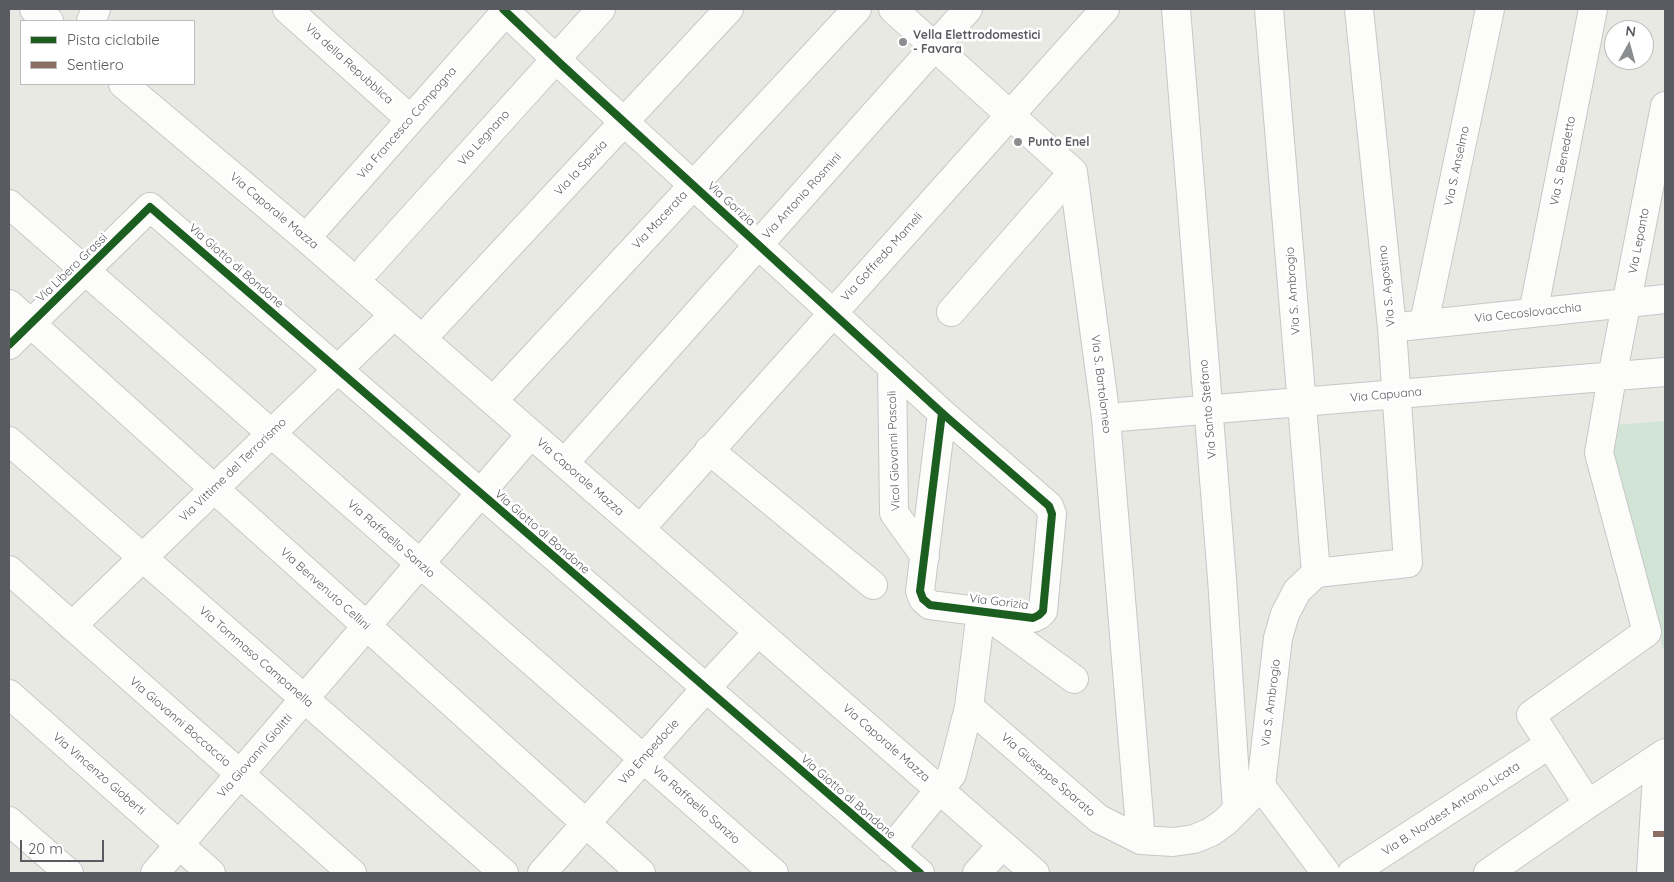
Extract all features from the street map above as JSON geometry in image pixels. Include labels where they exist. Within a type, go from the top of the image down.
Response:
[{"type":"street","points":[[34,9],[48,20]]},
{"type":"street","name":"Via della Repubblica","points":[[287,9],[410,119]]},
{"type":"street","name":"Via Legnano","points":[[368,267],[602,9]]},
{"type":"street","name":"Via la Spezia","points":[[434,326],[729,9]]},
{"type":"street","name":"Via Macerata","points":[[504,389],[857,9]]},
{"type":"street","points":[[893,9],[1073,172],[951,312]]},
{"type":"street","name":"Via Antonio Rosmini","points":[[575,451],[968,9]]},
{"type":"street","name":"Via Goffredo Mameli","points":[[645,523],[1105,9]]},
{"type":"street","name":"Via Santo Stefano","points":[[1176,9],[1222,578],[1237,810]]},
{"type":"street","name":"Via S. Ambrogio","points":[[1261,786],[1278,638],[1285,614],[1297,591],[1316,573],[1301,403],[1290,241],[1269,9]]},
{"type":"street","name":"Via S. Agostino","points":[[1316,573],[1408,563],[1392,328],[1359,9]]},
{"type":"street","name":"Via S. Anselmo","points":[[1424,323],[1490,9]]},
{"type":"street","name":"Via S. Benedetto","points":[[1533,313],[1593,9]]},
{"type":"street","name":"Via Francesco Compagna","points":[[312,231],[506,10]]},
{"type":"street","name":"Via Gorizia","points":[[506,10],[555,59],[942,413],[1052,510],[1043,610],[1033,618],[930,605],[922,599],[920,591],[942,413]]},
{"type":"street","name":"Via Caporale Mazza","points":[[124,85],[312,231],[368,267],[575,451],[645,523],[758,632],[1035,873]]},
{"type":"street","name":"Via Lepanto","points":[[1550,744],[1531,715],[1646,632],[1599,453],[1626,303],[1665,106]]},
{"type":"street","name":"Via S. Bartolomeo","points":[[1073,172],[1106,418],[1141,840]]},
{"type":"street","name":"Via Raffaello Sanzio","points":[[9,204],[774,873]]},
{"type":"street","name":"Via Libero Grassi","points":[[9,345],[150,207]]},
{"type":"street","name":"Via Giotto di Bondone","points":[[150,207],[920,873]]},
{"type":"street","name":"Via Caporale Mazza","points":[[312,231],[394,315],[531,434],[645,523]]},
{"type":"street","name":"Via Cecoslovacchia","points":[[1392,328],[1424,323],[1665,299]]},
{"type":"street","name":"Via Benvenuto Cellini","points":[[9,304],[641,873]]},
{"type":"street","name":"Via Vittime del Terrorismo","points":[[72,626],[394,315]]},
{"type":"street","name":"Vicol Giovanni Pascoli","points":[[892,367],[894,513],[925,556]]},
{"type":"street","name":"Via Capuana","points":[[1106,418],[1665,372]]},
{"type":"street","name":"Via Giovanni Giolitti","points":[[155,873],[531,434]]},
{"type":"street","name":"Via Tommaso Campanella","points":[[9,441],[504,873]]},
{"type":"street","points":[[709,450],[874,585]]},
{"type":"street","name":"Via Giovanni Boccaccio","points":[[9,570],[352,873]]},
{"type":"street","points":[[891,849],[952,774],[969,707],[981,611],[1074,679]]},
{"type":"street","name":"Via Empedocle","points":[[542,873],[758,632]]},
{"type":"street","name":"Via Vincenzo Gioberti","points":[[9,694],[211,873]]},
{"type":"street","name":"Via Giuseppe Sparato","points":[[969,707],[1099,819],[1141,840],[1174,842],[1194,839],[1211,832],[1225,822],[1261,786]]},
{"type":"street","points":[[1550,744],[1588,804]]},
{"type":"street","name":"Via B. Nordest Antonio Licata","points":[[1352,873],[1550,744]]},
{"type":"street","points":[[1488,873],[1662,755]]},
{"type":"street","points":[[1650,873],[1659,834],[1662,755]]},
{"type":"street","points":[[1261,786],[1314,869]]},
{"type":"street","points":[[9,821],[69,873]]},
{"type":"street","points":[[977,873],[1002,844]]},
{"type":"green space","points":[[1665,421],[1665,648],[1663,649],[1611,470],[1614,425]]},
{"type":"marked path","points":[[1653,834],[1665,834]]},
{"type":"cycle path","points":[[503,9],[942,413],[1049,506],[1052,514],[1043,611],[1033,618],[930,605],[923,599],[920,591],[942,413]]},
{"type":"cycle path","points":[[9,345],[150,207],[920,873]]},
{"type":"place","name":"Vella Elettrodomestici - Favara","points":[[903,42]]},
{"type":"place","name":"Punto Enel","points":[[1018,142]]}]
